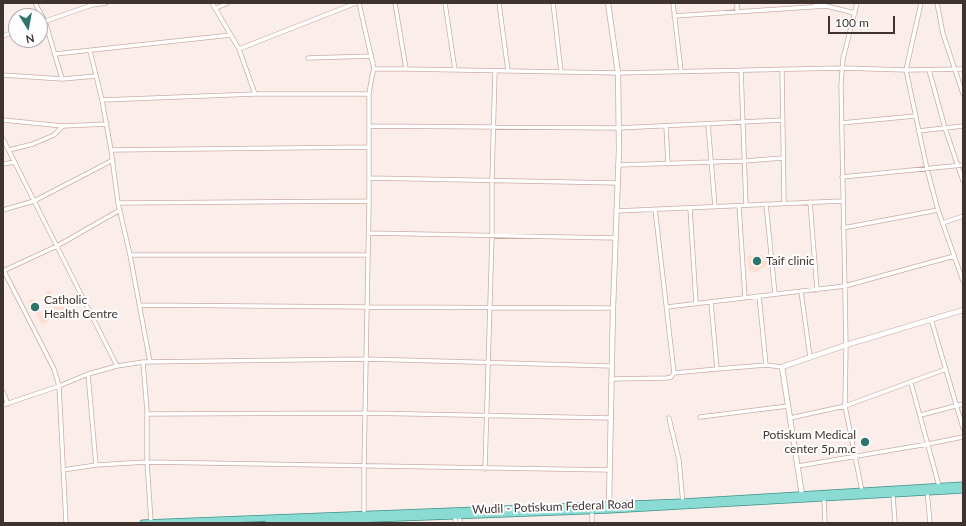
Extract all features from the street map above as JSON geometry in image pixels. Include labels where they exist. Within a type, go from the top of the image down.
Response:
[{"type":"main road","name":"Wudil - Potiskum Federal Road","points":[[143,523],[456,514],[824,499],[893,494],[927,490],[939,486],[963,485]]},
{"type":"main road","name":"Wudil - Potiskum Federal Road","points":[[592,508],[609,505],[683,504],[862,491],[963,490]]},
{"type":"main road","name":"Wudil - Potiskum Federal Road","points":[[268,523],[364,517]]},
{"type":"street","points":[[48,20],[91,4],[106,3]]},
{"type":"street","points":[[212,3],[239,49],[255,94]]},
{"type":"street","points":[[216,8],[228,3]]},
{"type":"street","points":[[239,49],[357,3],[372,56],[374,69],[369,94],[369,233],[364,517]]},
{"type":"street","points":[[395,3],[406,68]]},
{"type":"street","points":[[445,3],[455,70]]},
{"type":"street","points":[[499,3],[508,71]]},
{"type":"street","points":[[553,3],[561,72]]},
{"type":"street","points":[[608,3],[618,73],[618,165],[612,308],[609,505]]},
{"type":"street","points":[[673,3],[681,71]]},
{"type":"street","points":[[737,3],[738,12]]},
{"type":"street","points":[[814,3],[854,13]]},
{"type":"street","points":[[857,3],[842,68],[841,123],[846,345],[845,406],[862,491]]},
{"type":"street","points":[[921,3],[906,70],[926,169],[942,223],[963,281]]},
{"type":"street","points":[[936,3],[942,34],[963,94]]},
{"type":"street","points":[[674,16],[826,6]]},
{"type":"street","points":[[48,31],[62,79]]},
{"type":"street","points":[[55,54],[231,35]]},
{"type":"street","points":[[90,51],[107,124],[118,203],[130,255],[150,362]]},
{"type":"street","points":[[308,58],[372,56]]},
{"type":"street","points":[[374,69],[406,68],[618,73],[842,68],[906,70],[963,69]]},
{"type":"street","points":[[782,69],[784,203]]},
{"type":"street","points":[[741,70],[746,205]]},
{"type":"street","points":[[929,70],[957,166],[963,181]]},
{"type":"street","points":[[485,468],[495,71]]},
{"type":"street","points":[[3,75],[62,79],[96,76]]},
{"type":"street","points":[[102,100],[255,94],[369,94]]},
{"type":"street","points":[[841,123],[915,116]]},
{"type":"street","points":[[3,120],[63,126],[107,124]]},
{"type":"street","points":[[369,126],[618,128],[783,120]]},
{"type":"street","points":[[708,124],[715,207]]},
{"type":"street","points":[[9,150],[32,144],[54,135],[63,126]]},
{"type":"street","points":[[666,126],[668,164]]},
{"type":"street","points":[[918,131],[963,126]]},
{"type":"street","points":[[3,139],[117,366]]},
{"type":"street","points":[[111,150],[369,147]]},
{"type":"street","points":[[618,165],[744,161],[783,158]]},
{"type":"street","points":[[3,210],[34,201],[113,160]]},
{"type":"street","points":[[3,164],[15,162]]},
{"type":"street","points":[[842,177],[963,165]]},
{"type":"street","points":[[369,178],[617,182]]},
{"type":"street","points":[[118,203],[369,200]]},
{"type":"street","points":[[616,211],[842,201]]},
{"type":"street","points":[[810,202],[817,290]]},
{"type":"street","points":[[766,204],[775,294]]},
{"type":"street","points":[[739,206],[745,298]]},
{"type":"street","points":[[690,208],[696,303]]},
{"type":"street","points":[[655,209],[674,374]]},
{"type":"street","points":[[66,523],[59,386],[54,369],[4,271],[57,246],[120,210]]},
{"type":"street","points":[[843,228],[938,210]]},
{"type":"street","points":[[942,223],[963,216]]},
{"type":"street","points":[[369,233],[615,238]]},
{"type":"street","points":[[130,255],[368,255]]},
{"type":"street","points":[[667,307],[845,286],[954,256]]},
{"type":"street","points":[[802,291],[810,357]]},
{"type":"street","points":[[759,296],[766,365]]},
{"type":"street","points":[[711,302],[717,369]]},
{"type":"street","points":[[139,305],[612,308]]},
{"type":"street","points":[[611,379],[668,378],[674,374],[766,365],[782,367],[846,345],[963,310]]},
{"type":"street","points":[[932,320],[963,428]]},
{"type":"street","points":[[3,405],[59,386],[88,374],[117,366],[143,362],[366,359],[612,366]]},
{"type":"street","points":[[143,362],[147,414],[147,462],[151,522]]},
{"type":"street","points":[[782,367],[802,495]]},
{"type":"street","points":[[790,418],[845,406],[946,369]]},
{"type":"street","points":[[88,374],[96,465]]},
{"type":"street","points":[[911,382],[939,486]]},
{"type":"street","points":[[3,392],[8,404]]},
{"type":"street","points":[[921,415],[963,404]]},
{"type":"street","points":[[700,418],[788,406]]},
{"type":"street","points":[[147,414],[365,413],[611,418]]},
{"type":"street","points":[[669,418],[679,460],[683,504]]},
{"type":"street","points":[[798,466],[963,437]]},
{"type":"street","points":[[63,470],[96,465],[147,462],[364,467],[610,470]]},
{"type":"street","points":[[927,490],[930,523]]},
{"type":"street","points":[[893,494],[895,523]]},
{"type":"street","points":[[824,499],[825,523]]},
{"type":"street","points":[[592,508],[592,523]]},
{"type":"street","points":[[456,514],[456,523]]},
{"type":"street","points":[[456,514],[460,523]]},
{"type":"shaded area","name":"Taif clinic","points":[[766,255],[768,265],[755,273],[749,270],[747,256]]},
{"type":"shaded area","name":"Catholic Health Centre","points":[[50,290],[59,307],[63,306],[66,311],[56,320],[54,318],[42,325],[28,301],[34,298],[43,316],[54,310],[45,292]]},
{"type":"place","name":"Taif clinic","points":[[757,261]]},
{"type":"place","name":"Catholic Health Centre","points":[[35,307]]},
{"type":"place","name":"Potiskum Medical center 5p.m.c","points":[[865,442]]}]
